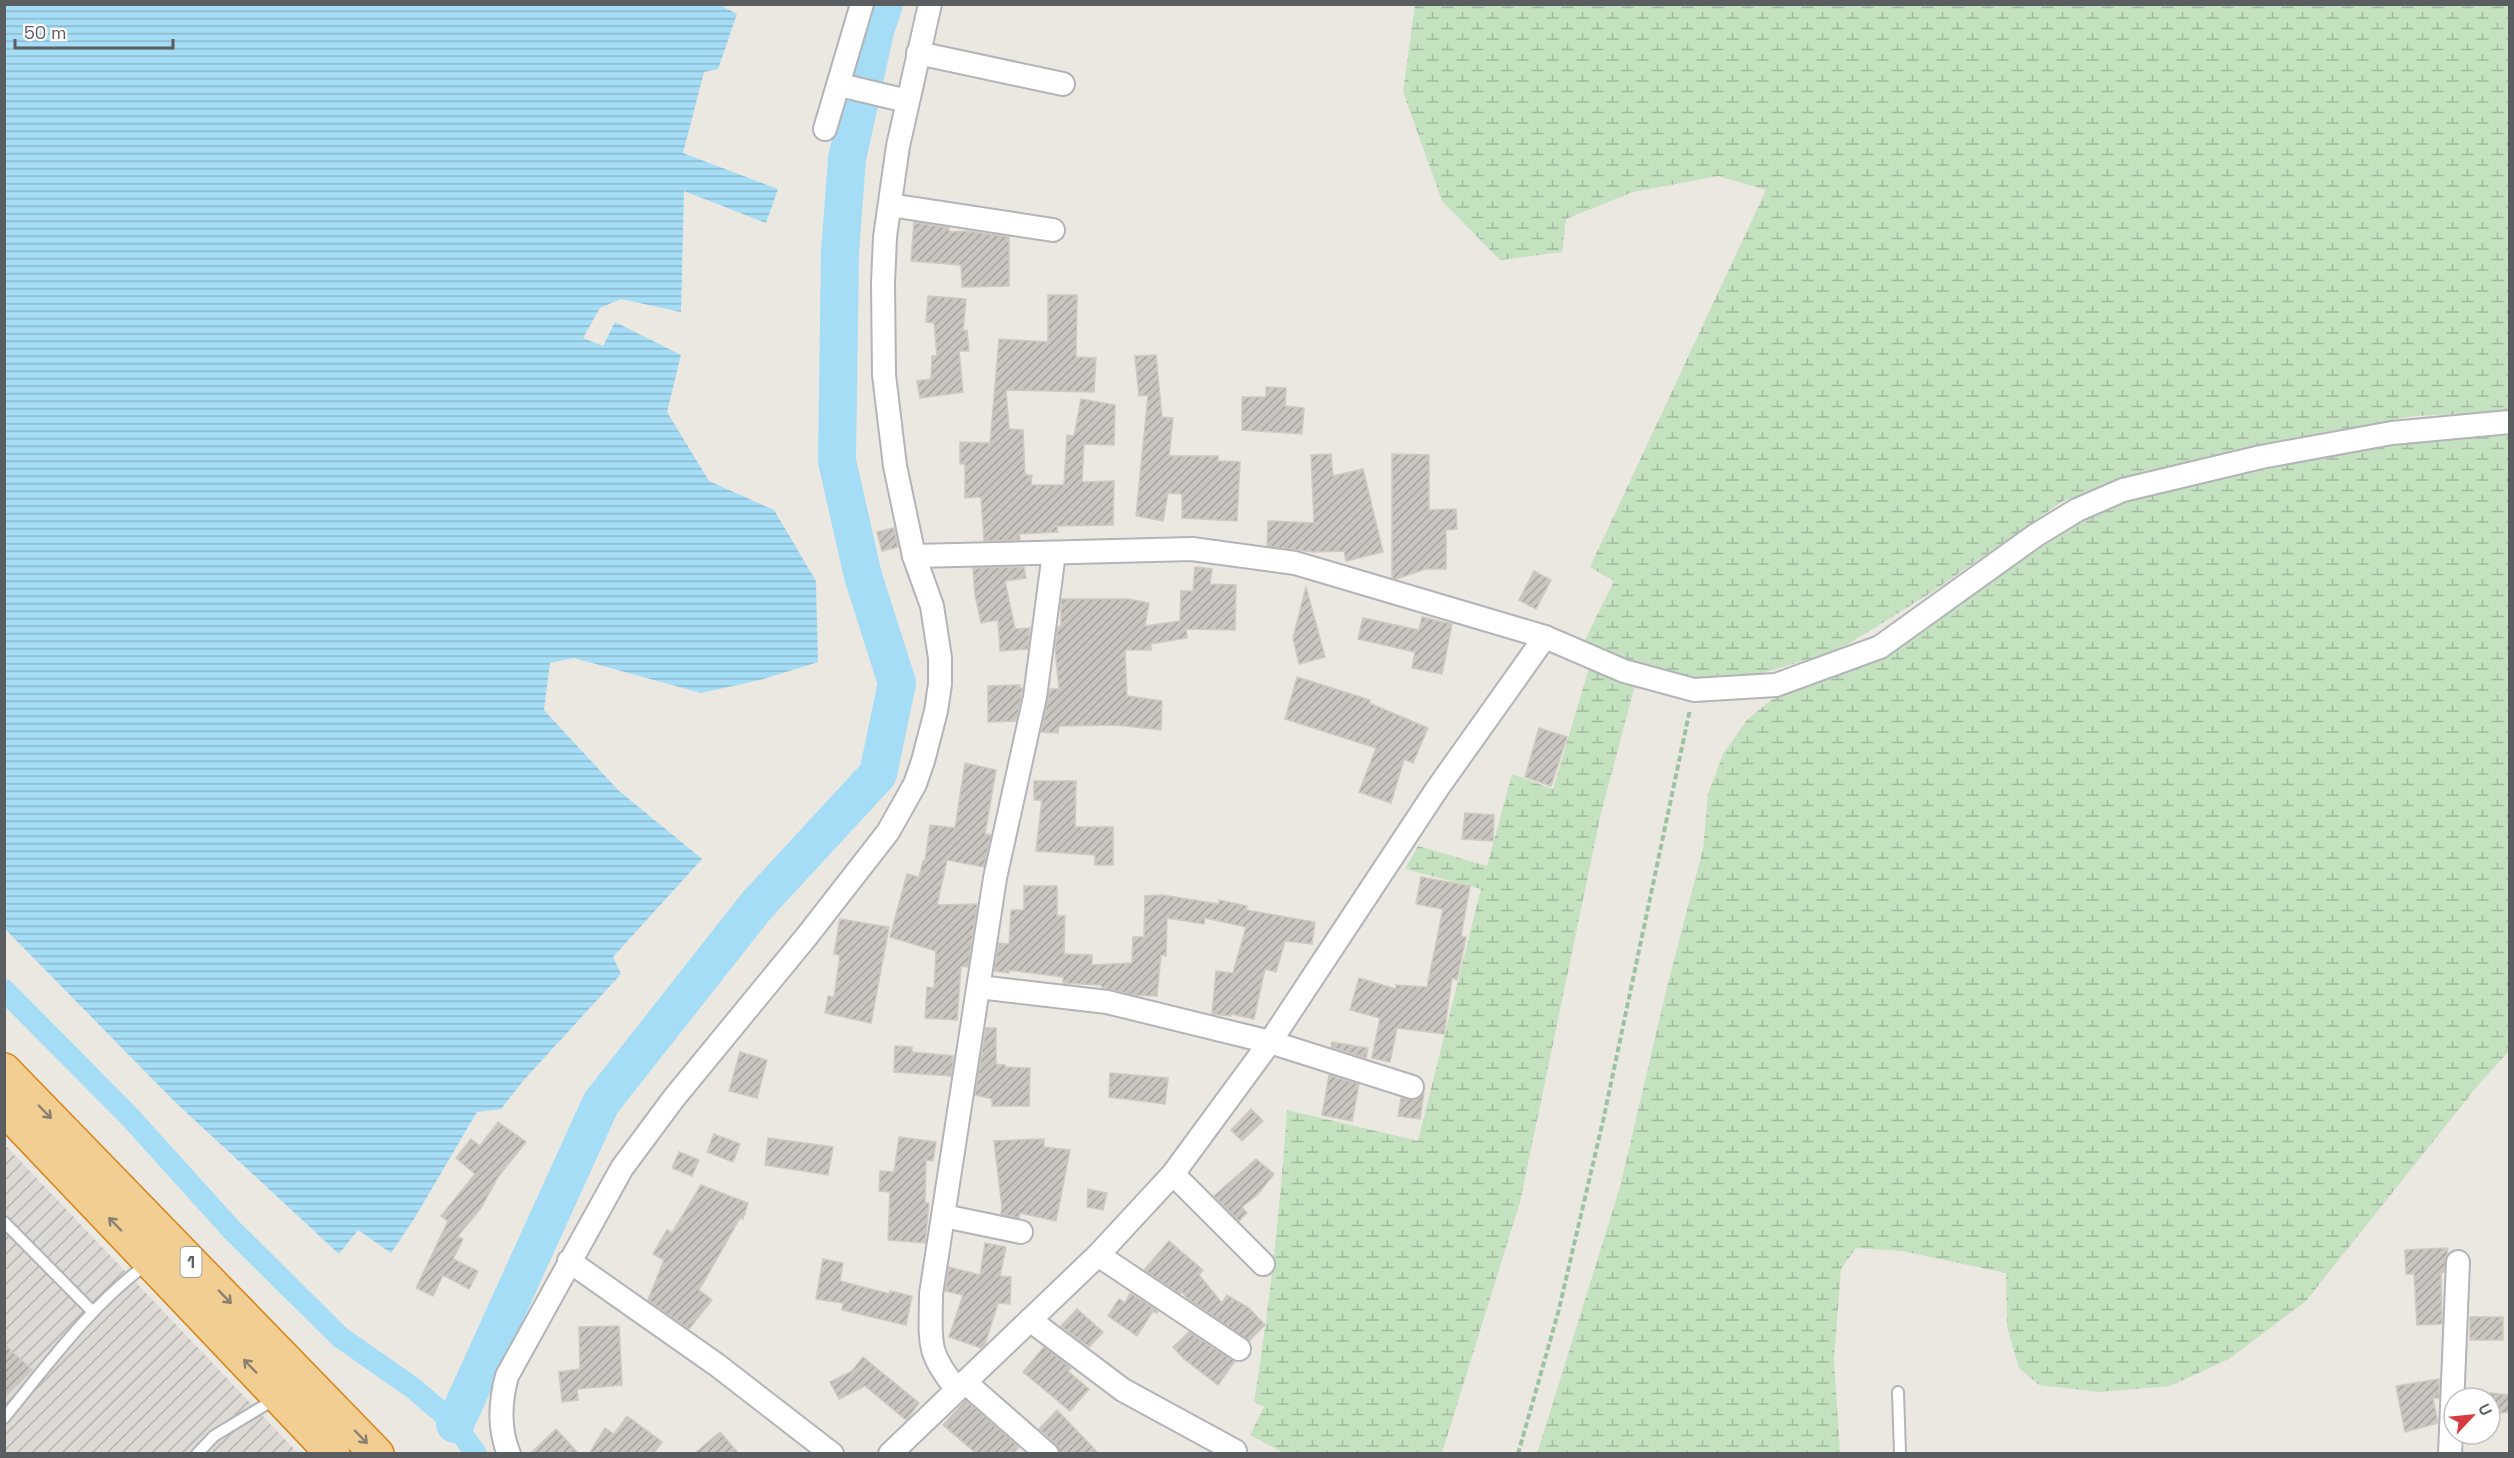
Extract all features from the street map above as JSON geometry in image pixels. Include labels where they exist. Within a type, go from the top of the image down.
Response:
[{"type":"highway","name":"1","points":[[4,1070],[377,1454]]},
{"type":"highway","name":"1","points":[[10,1118],[151,1262],[333,1454]]},
{"type":"street","points":[[825,129],[848,87],[862,4]]},
{"type":"street","points":[[509,1454],[501,1419],[501,1405],[507,1376],[622,1168],[674,1098],[807,936],[888,832],[915,784],[932,733],[940,684],[936,623],[914,556],[895,466],[884,375],[882,283],[898,146],[930,4]]},
{"type":"street","points":[[918,53],[1063,84]]},
{"type":"street","points":[[848,87],[908,100]]},
{"type":"street","points":[[890,205],[1053,230]]},
{"type":"street","points":[[914,556],[1192,549],[1294,563],[1545,637],[1624,671],[1694,690],[1776,685],[1880,647],[2036,535],[2077,510],[2123,490],[2261,457],[2392,433],[2510,422]]},
{"type":"street","points":[[1047,1454],[939,1367],[931,1346],[931,1294],[995,878],[1035,697],[1054,553]]},
{"type":"street","points":[[890,1454],[1098,1255],[1173,1174],[1270,1042],[1437,789],[1545,637]]},
{"type":"street","points":[[979,987],[1107,1002],[1270,1042],[1412,1087]]},
{"type":"street","points":[[1173,1174],[1263,1264]]},
{"type":"street","points":[[944,1216],[1021,1232]]},
{"type":"street","points":[[1098,1255],[1239,1349]]},
{"type":"street","points":[[569,1261],[717,1365],[832,1454]]},
{"type":"street","points":[[2450,1454],[2458,1262]]},
{"type":"street","points":[[1030,1320],[1123,1390],[1235,1451]]},
{"type":"lane","points":[[4,1222],[92,1311]]},
{"type":"lane","points":[[4,1418],[92,1311],[125,1280],[151,1262]]},
{"type":"lane","points":[[1898,1392],[1900,1454]]},
{"type":"lane","points":[[197,1454],[214,1436],[279,1397]]},
{"type":"path","points":[[1518,1454],[1558,1313],[1603,1121],[1694,690]]},
{"type":"shaded area","points":[[5,1145],[298,1453],[5,1453]]},
{"type":"green space","points":[[1415,5],[2509,5],[2509,412],[2413,416],[2221,454],[2063,501],[1932,592],[1837,651],[1748,677],[1703,681],[1644,666],[1584,642],[1614,581],[1590,567],[1766,190],[1718,176],[1633,192],[1566,219],[1562,252],[1500,260],[1442,201],[1403,92]]},
{"type":"green space","points":[[2509,433],[2509,1051],[2479,1084],[2306,1301],[2229,1359],[2170,1386],[2100,1392],[2039,1385],[2019,1368],[2007,1327],[2006,1273],[1902,1251],[1856,1248],[1841,1269],[1834,1359],[1840,1453],[1537,1454],[1620,1187],[1667,987],[1703,849],[1708,794],[1723,754],[1746,721],[1771,700],[1900,645],[1963,597],[2085,518],[2165,487],[2357,448],[2472,434]]},
{"type":"green space","points":[[1589,668],[1635,685],[1601,813],[1520,1202],[1442,1453],[1284,1453],[1250,1435],[1264,1407],[1254,1402],[1274,1256],[1287,1110],[1418,1141],[1481,889],[1405,869],[1418,846],[1487,866],[1512,774],[1553,789]]},
{"type":"water","points":[[718,4],[737,14],[718,69],[704,72],[683,153],[778,189],[766,223],[684,191],[681,312],[621,299],[600,308],[583,338],[603,346],[615,322],[681,355],[667,412],[709,481],[774,510],[816,581],[818,662],[760,680],[701,693],[574,658],[550,663],[544,710],[618,790],[702,859],[613,957],[621,974],[523,1081],[501,1109],[477,1112],[414,1219],[391,1253],[358,1230],[339,1254],[175,1102],[5,929],[5,5]]},
{"type":"building","points":[[914,222],[949,228],[949,232],[968,231],[1009,237],[1009,286],[962,287],[961,265],[911,261]]},
{"type":"building","points":[[1048,295],[1077,295],[1076,357],[1096,358],[1094,392],[1006,390],[1009,429],[1023,430],[1025,475],[1032,475],[1031,485],[1064,485],[1067,435],[1074,436],[1081,399],[1115,405],[1114,445],[1084,444],[1082,482],[1114,481],[1113,525],[1057,526],[1058,532],[1019,534],[1020,540],[984,541],[981,497],[965,498],[965,464],[960,464],[960,442],[990,443],[999,339],[1048,342]]},
{"type":"building","points":[[928,296],[966,299],[963,331],[967,330],[969,351],[959,351],[963,392],[920,398],[917,381],[931,379],[932,356],[937,356],[934,323],[926,322]]},
{"type":"building","points":[[1156,355],[1162,417],[1173,418],[1169,456],[1218,456],[1218,461],[1240,462],[1237,521],[1182,518],[1182,494],[1168,493],[1163,521],[1136,516],[1148,395],[1139,396],[1135,356]]},
{"type":"building","points":[[1266,387],[1286,388],[1285,406],[1304,408],[1302,434],[1242,430],[1242,397],[1266,397]]},
{"type":"building","points":[[1331,454],[1333,476],[1363,469],[1383,552],[1346,561],[1344,551],[1313,552],[1267,546],[1268,521],[1314,523],[1311,455]]},
{"type":"building","points":[[1392,454],[1429,455],[1429,510],[1456,509],[1457,529],[1446,530],[1446,569],[1426,569],[1396,579],[1392,578]]},
{"type":"building","points":[[894,528],[898,547],[882,551],[877,532]]},
{"type":"building","points":[[1024,567],[1026,578],[1005,581],[1015,629],[1030,628],[1028,649],[1000,651],[998,620],[981,623],[975,595],[973,568]]},
{"type":"building","points":[[1195,567],[1212,569],[1210,584],[1236,585],[1235,630],[1186,629],[1187,638],[1151,644],[1151,650],[1125,650],[1127,696],[1162,701],[1161,730],[1117,725],[1059,726],[1058,733],[1041,732],[1050,689],[1059,689],[1055,648],[1058,627],[1061,626],[1061,599],[1128,599],[1149,603],[1145,626],[1180,621],[1181,591],[1193,591]]},
{"type":"building","points":[[1534,571],[1551,580],[1536,609],[1519,600]]},
{"type":"building","points":[[1306,587],[1325,657],[1299,664],[1293,638]]},
{"type":"building","points":[[1422,617],[1452,624],[1442,674],[1412,668],[1415,652],[1358,639],[1363,618],[1419,630]]},
{"type":"building","points":[[1297,677],[1370,700],[1369,703],[1428,728],[1413,763],[1404,759],[1391,803],[1359,792],[1376,748],[1285,719]]},
{"type":"building","points":[[1020,685],[1020,688],[1023,688],[1016,721],[988,722],[988,686]]},
{"type":"building","points":[[1539,728],[1567,737],[1551,786],[1525,777]]},
{"type":"building","points":[[965,763],[996,770],[985,834],[991,835],[984,867],[947,860],[937,905],[977,904],[977,906],[968,967],[961,966],[957,1020],[925,1018],[927,987],[934,988],[936,951],[890,937],[907,874],[919,877],[923,861],[925,861],[930,825],[955,828]]},
{"type":"building","points":[[1034,781],[1076,781],[1075,827],[1113,827],[1113,865],[1095,865],[1095,855],[1036,851],[1042,800],[1034,800]]},
{"type":"building","points":[[1465,813],[1494,815],[1493,841],[1462,839]]},
{"type":"building","points":[[1421,877],[1470,886],[1461,936],[1466,937],[1457,980],[1452,978],[1444,1034],[1397,1028],[1390,1062],[1372,1058],[1380,1018],[1350,1010],[1359,978],[1396,989],[1396,985],[1427,987],[1443,909],[1416,904]]},
{"type":"building","points":[[1024,886],[1057,886],[1057,916],[1065,916],[1064,954],[1092,955],[1092,965],[1132,963],[1133,937],[1144,937],[1145,896],[1162,895],[1219,904],[1219,900],[1247,906],[1246,910],[1315,922],[1312,944],[1285,941],[1276,972],[1265,969],[1254,1019],[1231,1014],[1231,1016],[1212,1014],[1216,971],[1233,973],[1246,927],[1205,918],[1204,924],[1167,918],[1166,956],[1161,955],[1157,996],[1134,995],[1102,988],[1101,985],[1063,983],[1063,977],[1009,970],[1009,973],[994,971],[999,943],[1009,944],[1011,910],[1024,910]]},
{"type":"building","points":[[840,919],[889,927],[871,1023],[825,1013],[828,996],[834,997],[840,955],[834,954]]},
{"type":"building","points":[[986,1028],[996,1028],[996,1064],[1005,1065],[1005,1067],[1030,1068],[1029,1106],[992,1106],[992,1099],[975,1095]]},
{"type":"building","points":[[1332,1042],[1368,1048],[1366,1058],[1331,1047]]},
{"type":"building","points":[[895,1046],[912,1047],[912,1052],[954,1056],[951,1076],[894,1072]]},
{"type":"building","points":[[740,1052],[767,1060],[757,1098],[729,1091]]},
{"type":"building","points":[[1110,1073],[1168,1078],[1165,1104],[1109,1097]]},
{"type":"building","points":[[1329,1075],[1359,1084],[1352,1121],[1322,1115]]},
{"type":"building","points":[[1424,1093],[1420,1119],[1398,1116],[1401,1098],[1414,1100]]},
{"type":"building","points":[[1251,1109],[1263,1121],[1242,1141],[1231,1130]]},
{"type":"building","points":[[498,1122],[526,1142],[498,1177],[481,1208],[457,1237],[463,1239],[453,1259],[478,1271],[469,1289],[443,1275],[433,1296],[416,1288],[448,1221],[441,1216],[475,1174],[456,1158],[471,1139],[480,1146]]},
{"type":"building","points":[[714,1134],[740,1144],[733,1162],[707,1152]]},
{"type":"building","points":[[899,1137],[936,1142],[933,1161],[926,1160],[925,1203],[929,1203],[925,1243],[888,1240],[890,1192],[879,1191],[880,1171],[894,1172]]},
{"type":"building","points":[[768,1138],[833,1147],[828,1175],[765,1165]]},
{"type":"building","points":[[1044,1139],[1044,1147],[1070,1150],[1056,1221],[1020,1213],[1019,1218],[1001,1214],[994,1141]]},
{"type":"building","points":[[679,1152],[699,1160],[692,1176],[672,1168]]},
{"type":"building","points":[[1256,1159],[1274,1174],[1258,1194],[1242,1207],[1247,1213],[1239,1221],[1214,1196]]},
{"type":"building","points":[[701,1185],[748,1203],[743,1219],[740,1218],[699,1290],[712,1300],[689,1329],[648,1300],[664,1260],[653,1254],[667,1230],[672,1233]]},
{"type":"building","points":[[1088,1189],[1107,1193],[1103,1210],[1087,1207]]},
{"type":"building","points":[[1169,1241],[1203,1270],[1199,1275],[1222,1303],[1227,1295],[1249,1308],[1265,1325],[1249,1341],[1187,1298],[1182,1292],[1180,1294],[1144,1270]]},
{"type":"building","points":[[985,1243],[1006,1247],[1000,1276],[1011,1277],[1010,1304],[998,1303],[985,1344],[981,1348],[949,1337],[963,1295],[945,1291],[949,1267],[980,1275]]},
{"type":"building","points":[[2448,1248],[2444,1272],[2441,1273],[2442,1324],[2417,1325],[2414,1274],[2406,1274],[2405,1250]]},
{"type":"building","points":[[823,1259],[843,1263],[840,1281],[890,1294],[890,1291],[912,1296],[906,1325],[842,1310],[843,1303],[816,1299]]},
{"type":"building","points":[[1130,1293],[1158,1311],[1157,1313],[1153,1311],[1137,1336],[1108,1316],[1119,1299],[1125,1303]]},
{"type":"building","points":[[1077,1309],[1103,1332],[1089,1347],[1061,1326]]},
{"type":"building","points":[[2470,1317],[2503,1317],[2503,1340],[2470,1340]]},
{"type":"building","points":[[619,1326],[622,1385],[577,1389],[578,1400],[562,1402],[559,1372],[580,1369],[579,1327]]},
{"type":"building","points":[[1189,1332],[1235,1361],[1218,1385],[1184,1359],[1173,1347]]},
{"type":"building","points":[[4,1344],[32,1370],[4,1398]]},
{"type":"building","points":[[1044,1347],[1071,1368],[1068,1371],[1089,1389],[1070,1411],[1023,1372]]},
{"type":"building","points":[[863,1357],[919,1403],[906,1420],[865,1386],[839,1399],[830,1382],[852,1371]]},
{"type":"building","points":[[2439,1379],[2439,1398],[2433,1398],[2438,1423],[2405,1432],[2396,1386]]},
{"type":"building","points":[[2502,1394],[2510,1395],[2510,1412],[2502,1413]]},
{"type":"building","points":[[966,1400],[1019,1447],[1013,1454],[977,1454],[943,1425]]},
{"type":"building","points":[[1057,1410],[1099,1454],[1060,1454],[1056,1444],[1039,1429]]},
{"type":"building","points":[[627,1416],[662,1442],[653,1454],[589,1454],[605,1428],[614,1434]]},
{"type":"building","points":[[556,1429],[579,1454],[530,1454]]},
{"type":"building","points":[[720,1432],[739,1454],[694,1454]]},
{"type":"waterway","points":[[455,1424],[601,1103],[757,905],[878,774],[897,683],[863,576],[837,461],[840,252],[847,159],[875,31],[884,4]]},
{"type":"waterway","points":[[4,990],[129,1116],[232,1230],[340,1337],[413,1388],[455,1424],[476,1454]]}]
